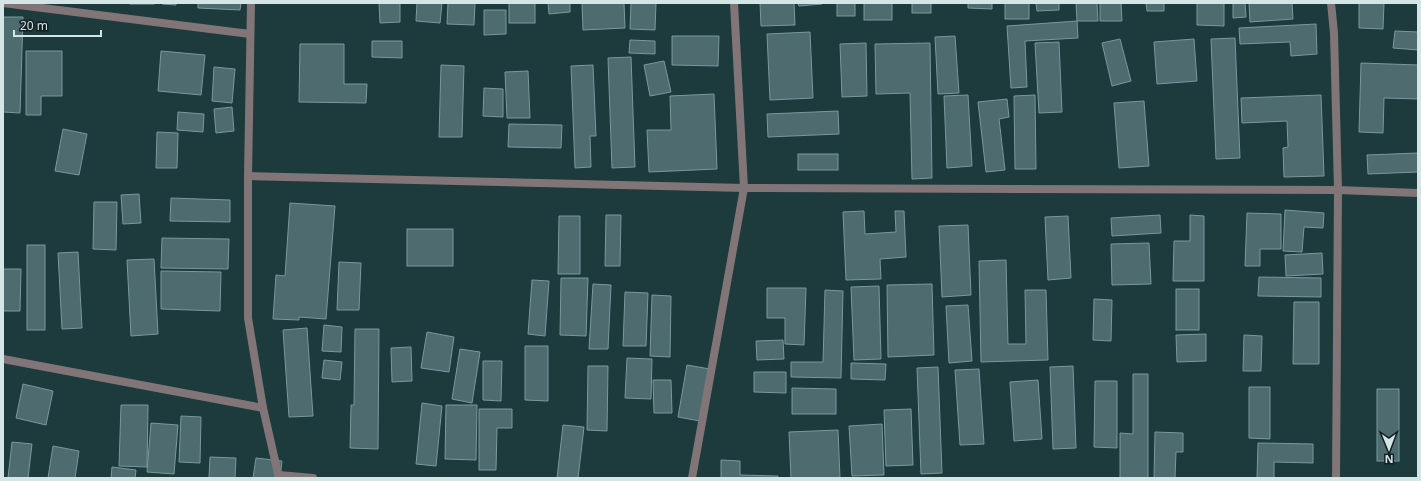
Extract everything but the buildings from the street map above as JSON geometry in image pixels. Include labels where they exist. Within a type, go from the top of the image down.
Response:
[{"type":"street","points":[[3,3],[250,34]]},
{"type":"street","points":[[251,3],[248,176],[248,318],[264,408],[279,476],[313,478]]},
{"type":"street","points":[[692,478],[744,188],[734,3]]},
{"type":"street","points":[[1331,3],[1334,33],[1338,190],[1336,478]]},
{"type":"street","points":[[248,176],[744,188],[1338,190],[1418,193]]},
{"type":"street","points":[[3,359],[264,408]]}]
